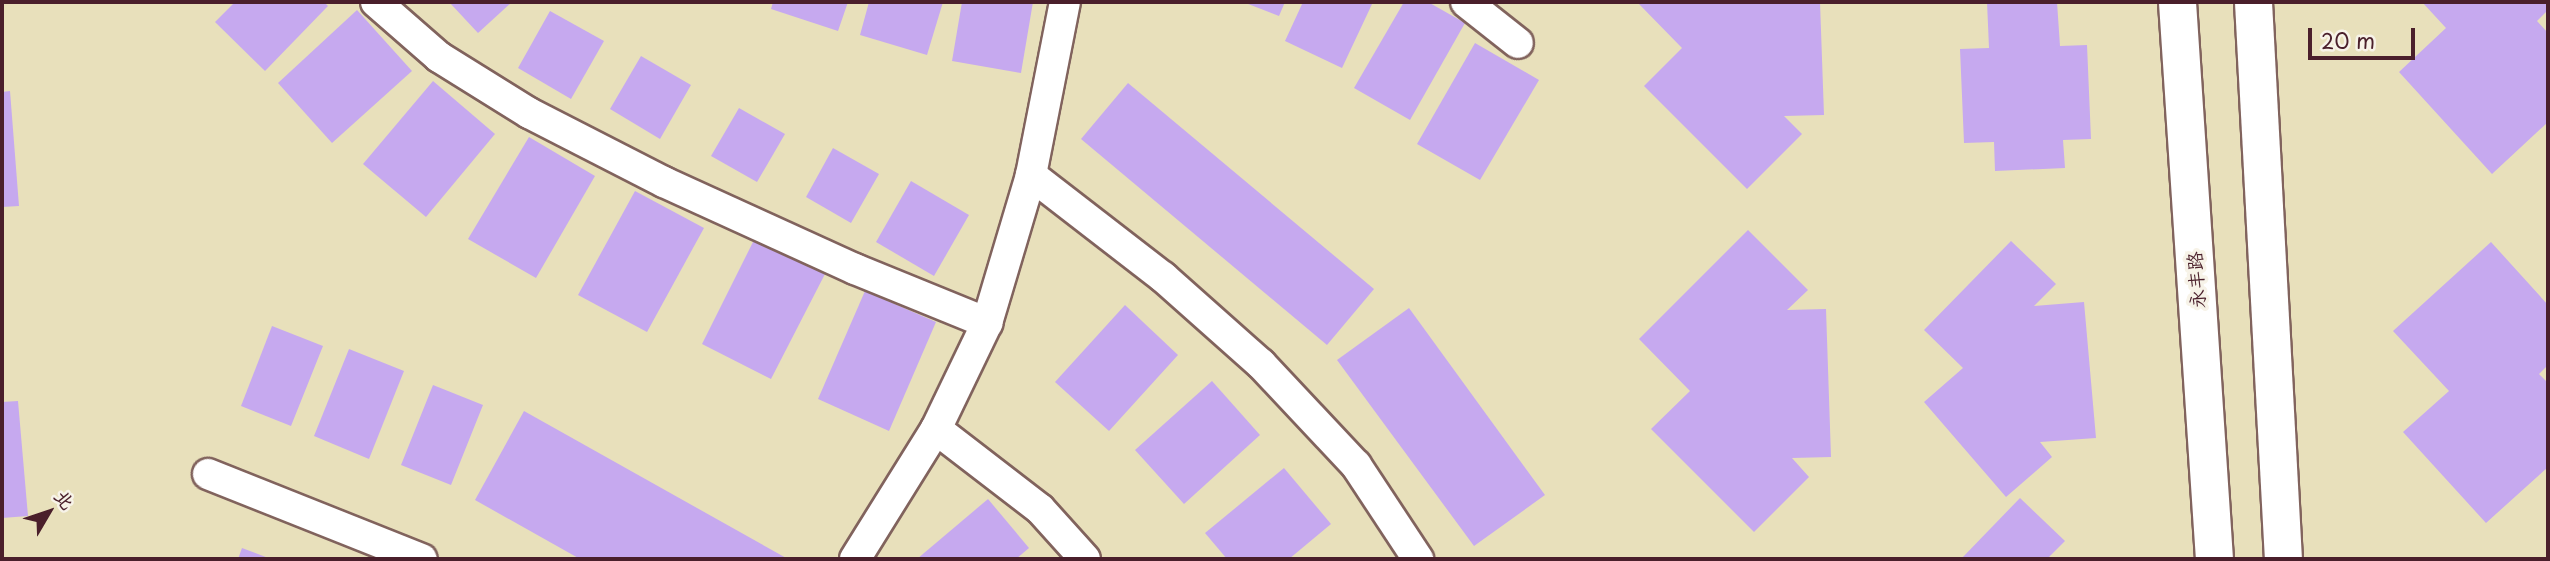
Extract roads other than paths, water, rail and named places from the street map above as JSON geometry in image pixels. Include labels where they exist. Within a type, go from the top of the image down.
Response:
[{"type":"street","points":[[376,2],[439,57],[529,113],[664,182],[817,252],[988,323]]},
{"type":"street","points":[[855,559],[936,429],[988,323],[1031,175],[1065,2]]},
{"type":"street","points":[[1466,2],[1518,43]]},
{"type":"street","name":"永丰路","points":[[2177,2],[2214,559]]},
{"type":"street","points":[[2253,2],[2283,559]]},
{"type":"street","points":[[1031,175],[1163,276],[1261,364],[1356,465],[1418,559]]},
{"type":"street","points":[[936,429],[1040,509],[1085,559]]},
{"type":"street","points":[[208,474],[422,559]]}]
